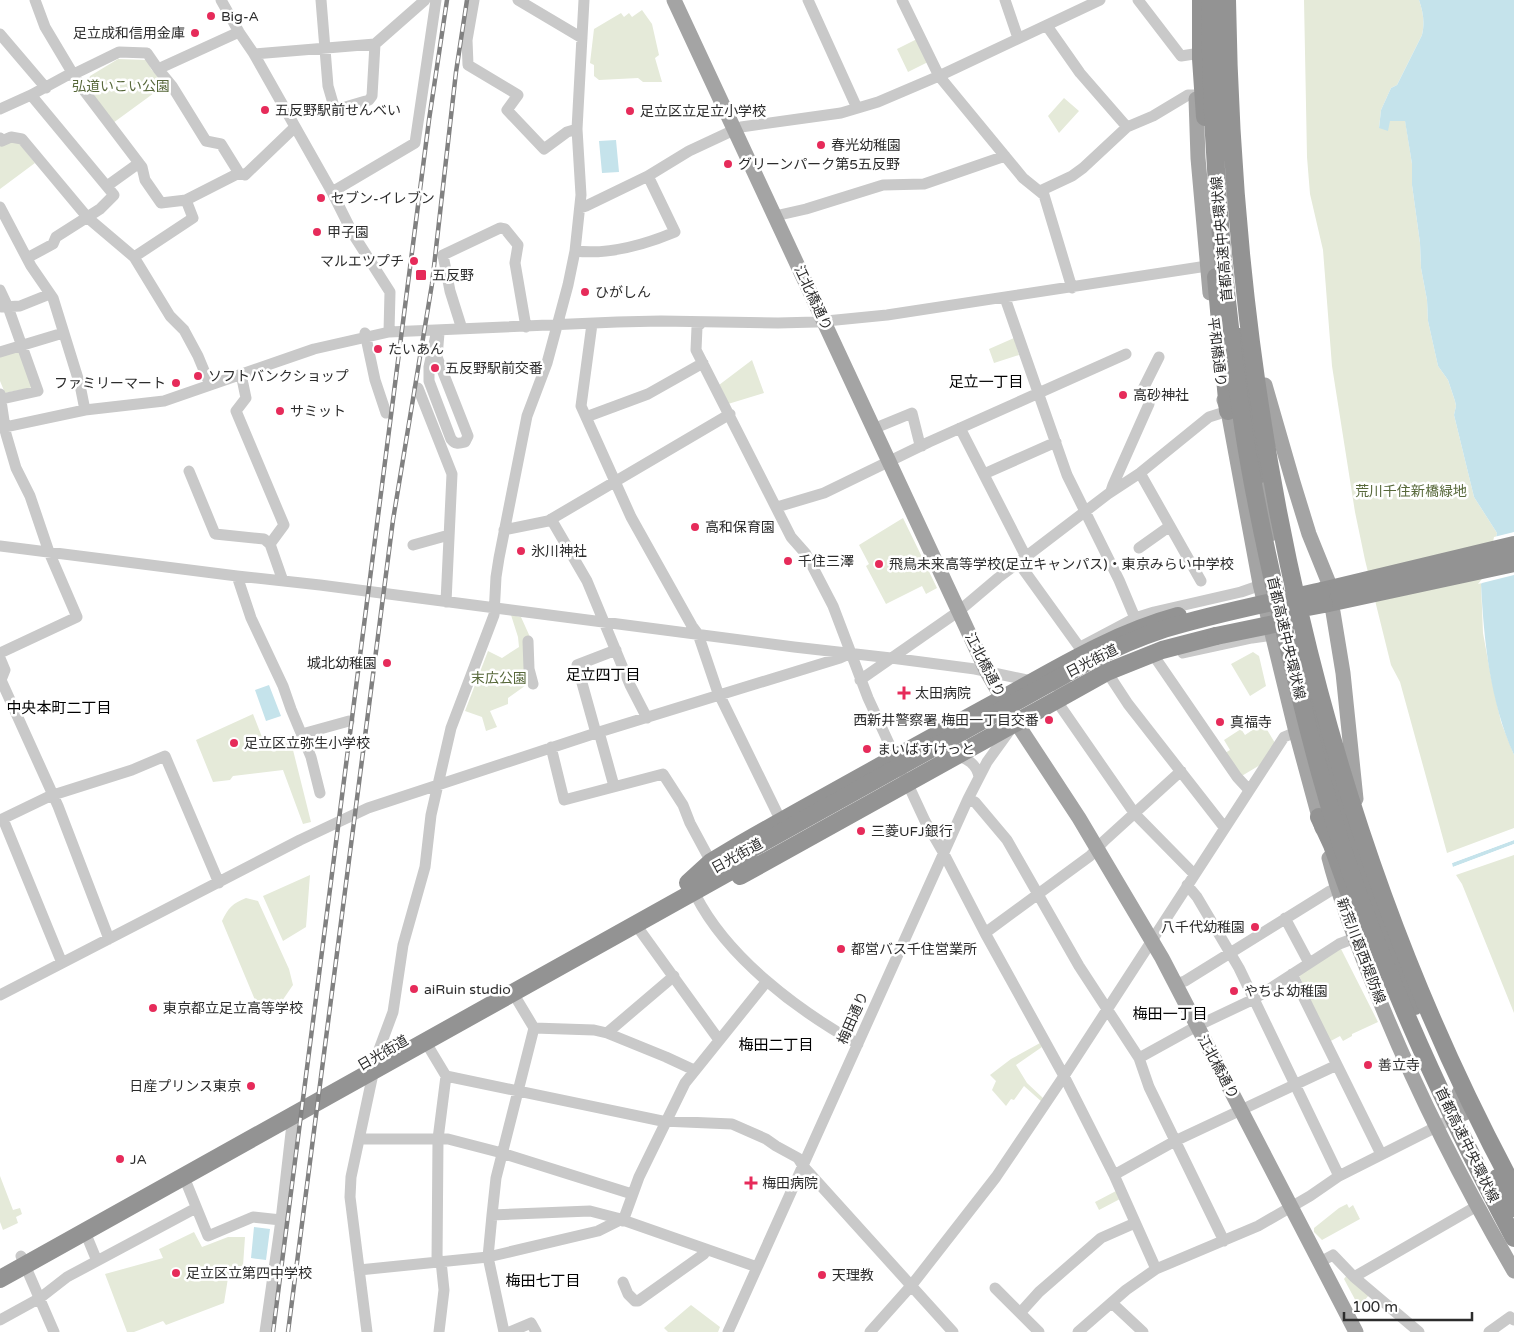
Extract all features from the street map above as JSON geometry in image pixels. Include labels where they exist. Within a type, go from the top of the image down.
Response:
[{"type":"highway","points":[[1201,0],[1207,155],[1228,411]]},
{"type":"highway","name":"首都高速中央環状線","points":[[1210,0],[1213,133],[1230,332],[1243,427],[1257,503],[1297,686],[1343,848],[1393,984],[1449,1110],[1514,1238]]},
{"type":"highway","points":[[1218,0],[1218,51],[1229,249],[1260,474]]},
{"type":"highway","name":"首都高速中央環状線","points":[[1227,0],[1233,161],[1245,298],[1253,367],[1288,565],[1325,714],[1352,803],[1401,939],[1456,1071],[1514,1188]]},
{"type":"highway","points":[[1229,249],[1248,296]]},
{"type":"highway","points":[[692,889],[754,868],[1079,687],[1129,662],[1162,650],[1216,636],[1331,596],[1396,566],[1469,555],[1514,545]]},
{"type":"highway","points":[[677,902],[692,889],[711,862],[895,757],[1117,637],[1156,622],[1210,608],[1331,596],[1397,595],[1432,581],[1514,563]]},
{"type":"highway","name":"日光街道","points":[[0,1279],[23,1260],[692,889],[967,728],[1093,658],[1118,646],[1164,629],[1200,619],[1331,596]]},
{"type":"highway","points":[[1293,639],[1305,673],[1336,789],[1367,886],[1448,1083],[1514,1208]]},
{"type":"highway","points":[[1319,817],[1332,845],[1373,956],[1408,1042],[1469,1170],[1514,1252]]},
{"type":"highway","points":[[1360,837],[1367,886]]},
{"type":"highway","name":"日光街道","points":[[0,1268],[23,1260],[85,1232],[293,1115],[376,1063],[426,1041],[677,902],[747,857]]},
{"type":"main road","name":"江北橋通り","points":[[674,0],[987,672],[1016,722],[1098,849],[1152,940],[1356,1332]]},
{"type":"main road","name":"平和橋通り","points":[[1194,0],[1198,158],[1218,370],[1228,411],[1266,610]]},
{"type":"main road","name":"平和橋通り","points":[[1218,0],[1216,56],[1219,160],[1228,260],[1245,401],[1285,605]]},
{"type":"main road","points":[[1218,0],[1222,40],[1232,66],[1237,162],[1248,296],[1261,371],[1271,411],[1309,534],[1331,596],[1343,674],[1360,837],[1375,891],[1397,948],[1439,1049],[1467,1110],[1458,1116]]},
{"type":"main road","name":"新荒川葛西堤防線","points":[[1285,605],[1314,727],[1366,899],[1421,1036],[1458,1116],[1514,1224]]},
{"type":"main road","name":"新荒川葛西堤防線","points":[[1266,610],[1337,888],[1355,938],[1400,1052],[1435,1126],[1477,1206],[1514,1270]]},
{"type":"street","points":[[35,0],[45,27],[74,74],[139,164],[145,180],[161,203],[186,200],[239,173]]},
{"type":"street","points":[[221,0],[254,54],[332,192],[352,234],[390,292],[389,332]]},
{"type":"street","points":[[321,0],[328,86],[335,110],[369,100],[372,96],[375,44]]},
{"type":"street","points":[[254,54],[375,44],[425,0]]},
{"type":"street","points":[[332,192],[415,143],[436,0]]},
{"type":"street","points":[[474,0],[467,40],[468,65],[518,95],[507,110],[544,149],[568,132],[577,129]]},
{"type":"street","points":[[518,0],[582,38]]},
{"type":"street","points":[[367,1332],[350,1197],[351,1177],[376,1063],[393,1012],[404,945],[425,867],[436,786],[451,728],[494,615],[496,576],[527,416],[547,363],[575,251],[581,184],[577,129],[584,0]]},
{"type":"street","points":[[808,0],[857,108]]},
{"type":"street","points":[[902,0],[939,76],[1023,178],[1044,195],[1072,288]]},
{"type":"street","points":[[1005,0],[1018,38]]},
{"type":"street","points":[[580,208],[648,176],[689,151],[734,130],[841,113],[878,102],[939,76],[1100,0]]},
{"type":"street","points":[[1138,0],[1181,56],[1194,54]]},
{"type":"street","points":[[1047,26],[1080,73],[1127,128]]},
{"type":"street","points":[[158,69],[239,32]]},
{"type":"street","points":[[0,34],[46,88]]},
{"type":"street","points":[[0,109],[119,52],[147,52],[172,86],[206,141],[221,144],[239,173],[245,175],[295,127]]},
{"type":"street","points":[[27,258],[53,244],[56,238],[88,218],[114,195],[31,95]]},
{"type":"street","points":[[1040,191],[1072,176],[1127,128],[1153,116],[1188,95],[1196,95]]},
{"type":"street","points":[[0,138],[2,141],[12,137],[22,138],[88,218],[134,257],[170,316],[184,330],[198,356],[210,385]]},
{"type":"street","points":[[775,216],[884,186],[924,184],[1005,156]]},
{"type":"street","points":[[107,186],[139,164]]},
{"type":"street","points":[[575,251],[604,252],[645,244],[675,232],[648,176]]},
{"type":"street","points":[[134,257],[193,218],[186,200]]},
{"type":"street","points":[[0,207],[27,258],[53,298],[80,385],[85,410]]},
{"type":"street","points":[[462,329],[450,291],[443,255],[500,228],[505,229],[518,245],[515,263],[526,327]]},
{"type":"street","points":[[3,427],[85,410],[153,403],[176,397],[314,349],[366,335],[389,332],[661,321],[778,324],[824,321],[887,315],[1207,266]]},
{"type":"street","points":[[0,290],[4,307],[22,345],[38,391],[1,396],[3,427],[16,468],[30,496],[49,552],[77,618],[0,653]]},
{"type":"street","points":[[4,307],[20,306],[50,294]]},
{"type":"street","points":[[1005,298],[1067,475],[1119,580],[1135,618]]},
{"type":"street","points":[[701,323],[697,327],[696,350],[791,537],[806,554],[833,606],[860,680],[925,821],[1064,1076],[1114,1175],[1156,1269]]},
{"type":"street","points":[[592,324],[581,406],[646,546],[698,634],[720,696],[781,821]]},
{"type":"street","points":[[437,330],[439,333],[437,357],[468,436],[465,442],[454,442],[451,439],[429,381],[429,367],[437,330]]},
{"type":"street","points":[[0,352],[64,333]]},
{"type":"street","points":[[366,335],[375,380],[386,413]]},
{"type":"street","points":[[777,507],[824,493],[960,428],[1126,354]]},
{"type":"street","points":[[1141,393],[1159,357]]},
{"type":"street","points":[[586,417],[648,394],[703,363]]},
{"type":"street","points":[[241,374],[246,398],[236,410],[284,525],[270,544]]},
{"type":"street","points":[[418,388],[452,474],[446,602]]},
{"type":"street","points":[[1112,491],[1112,485],[1149,404]]},
{"type":"street","points":[[860,680],[959,611],[1084,512],[1140,473],[1209,417],[1228,411]]},
{"type":"street","points":[[873,429],[912,413],[922,446]]},
{"type":"street","points":[[504,530],[550,519],[730,414]]},
{"type":"street","points":[[960,428],[984,474],[1022,560],[1080,648]]},
{"type":"street","points":[[984,474],[1056,442]]},
{"type":"street","points":[[189,471],[215,534],[264,539],[270,544],[283,581]]},
{"type":"street","points":[[1140,473],[1202,581]]},
{"type":"street","points":[[550,519],[586,581],[630,685],[647,718]]},
{"type":"street","points":[[1139,548],[1170,526]]},
{"type":"street","points":[[413,545],[449,535]]},
{"type":"street","points":[[0,546],[891,658],[987,672],[1065,688],[1079,687]]},
{"type":"street","points":[[237,576],[251,618],[283,686],[290,709],[311,757],[320,793]]},
{"type":"street","name":"梅田通り","points":[[728,1332],[968,799],[996,749],[1016,722],[1024,702],[1036,681],[1052,666],[1080,648],[1135,618],[1241,592],[1260,584],[1280,580]]},
{"type":"street","points":[[1129,662],[1156,659],[1252,638],[1273,636],[1293,639]]},
{"type":"street","points":[[528,641],[529,669],[533,684]]},
{"type":"street","points":[[614,786],[577,665],[616,650]]},
{"type":"street","points":[[0,995],[300,840],[368,808],[551,747],[720,696],[770,678],[840,658],[850,653]]},
{"type":"street","points":[[0,658],[5,670],[0,680],[58,806],[109,939]]},
{"type":"street","points":[[1156,659],[1237,777],[1249,790]]},
{"type":"street","points":[[1107,672],[1128,704],[1224,827]]},
{"type":"street","points":[[1056,700],[1135,814],[1194,874]]},
{"type":"street","points":[[302,734],[349,720]]},
{"type":"street","points":[[870,1332],[911,1286],[985,1192],[1064,1076],[1284,737],[1296,732]]},
{"type":"street","points":[[551,747],[564,800],[663,774],[683,805],[690,823],[711,862]]},
{"type":"street","points":[[62,963],[1,819],[53,796],[132,770],[165,756],[219,883]]},
{"type":"street","points":[[955,756],[961,757],[974,765],[979,777]]},
{"type":"street","points":[[985,933],[1098,849],[1181,771]]},
{"type":"street","points":[[968,799],[975,802],[1007,840],[1079,966],[1139,1058],[1149,1088],[1224,1241]]},
{"type":"street","points":[[1187,885],[1197,897],[1239,968],[1339,1176]]},
{"type":"street","points":[[1176,984],[1337,888]]},
{"type":"street","points":[[692,889],[707,917],[767,981],[825,1024],[858,1044]]},
{"type":"street","points":[[1285,918],[1309,963]]},
{"type":"street","points":[[636,925],[719,1040]]},
{"type":"street","points":[[1139,1058],[1197,1026],[1254,999],[1339,944],[1355,938]]},
{"type":"street","points":[[1292,974],[1381,1154]]},
{"type":"street","points":[[607,1033],[674,976]]},
{"type":"street","points":[[359,1270],[488,1257],[598,1231],[622,1221],[639,1176],[685,1083],[767,981]]},
{"type":"street","points":[[504,1332],[488,1257],[492,1215],[496,1178],[534,1028],[513,993]]},
{"type":"street","points":[[534,1028],[594,1030],[607,1033],[694,1070]]},
{"type":"street","points":[[426,1041],[446,1076],[438,1139],[439,1261],[444,1290],[439,1332]]},
{"type":"street","points":[[1114,1175],[1175,1141],[1337,1066]]},
{"type":"street","points":[[446,1076],[666,1122],[732,1124],[766,1139],[798,1158],[803,1166],[953,1332]]},
{"type":"street","points":[[265,1332],[281,1220],[293,1115]]},
{"type":"street","points":[[1078,1332],[1126,1290],[1156,1269],[1258,1226],[1339,1176],[1458,1116]]},
{"type":"street","points":[[360,1139],[448,1139],[502,1153],[632,1194]]},
{"type":"street","points":[[184,1176],[208,1236],[252,1217],[281,1220]]},
{"type":"street","points":[[1354,1277],[1477,1206]]},
{"type":"street","points":[[0,1320],[40,1298],[67,1278],[196,1208]]},
{"type":"street","points":[[492,1215],[590,1211],[617,1218],[757,1266]]},
{"type":"street","points":[[1020,1313],[1039,1292],[1101,1238],[1135,1223]]},
{"type":"street","points":[[85,1232],[97,1261]]},
{"type":"street","points":[[623,1282],[628,1294],[634,1301],[638,1301],[704,1254],[706,1249]]},
{"type":"street","points":[[1320,1262],[1333,1255],[1354,1277],[1419,1332]]},
{"type":"street","points":[[23,1260],[54,1332]]},
{"type":"street","points":[[995,1288],[1039,1332]]},
{"type":"street","points":[[1112,1303],[1143,1332]]},
{"type":"street","points":[[1489,1332],[1510,1317],[1514,1320]]},
{"type":"street","points":[[510,1332],[531,1323],[536,1332]]},
{"type":"green space","name":"荒川千住新橋緑地","points":[[1304,0],[1419,0],[1422,13],[1422,35],[1397,85],[1391,88],[1381,110],[1379,128],[1390,121],[1405,120],[1412,164],[1412,185],[1428,321],[1438,366],[1448,380],[1455,401],[1454,415],[1474,497],[1497,533],[1489,573],[1481,584],[1483,633],[1501,722],[1514,755],[1514,828],[1447,853],[1400,682],[1391,665],[1355,512],[1332,366],[1323,250],[1310,194],[1307,157]]},
{"type":"green space","points":[[642,10],[652,24],[659,55],[655,58],[662,82],[643,82],[638,78],[599,80],[594,76],[594,65],[590,63],[594,29],[621,13],[624,17],[629,13],[632,17]]},
{"type":"green space","points":[[919,38],[930,61],[908,72],[897,49]]},
{"type":"green space","name":"弘道いこい公園","points":[[118,59],[147,60],[151,69],[165,85],[113,123],[87,85],[90,76]]},
{"type":"green space","points":[[1064,98],[1079,111],[1059,133],[1048,116]]},
{"type":"green space","points":[[12,141],[19,143],[35,163],[0,189],[0,143]]},
{"type":"green space","points":[[1014,338],[1019,355],[994,363],[989,349]]},
{"type":"green space","points":[[19,349],[34,387],[5,393],[0,381],[0,355]]},
{"type":"green space","points":[[752,360],[764,393],[728,404],[719,385]]},
{"type":"green space","points":[[903,518],[937,588],[926,594],[922,586],[886,604],[866,566],[869,564],[859,545]]},
{"type":"green space","name":"末広公園","points":[[511,615],[521,617],[530,637],[529,683],[508,698],[508,704],[490,711],[497,727],[486,731],[482,717],[465,711],[488,651],[502,658],[519,647]]},
{"type":"green space","points":[[1253,652],[1259,656],[1266,686],[1250,696],[1231,664]]},
{"type":"green space","points":[[253,714],[267,750],[291,742],[311,822],[303,824],[283,770],[233,776],[230,780],[213,782],[196,740]]},
{"type":"green space","points":[[1263,723],[1275,743],[1260,765],[1240,777],[1225,753],[1230,750],[1224,740],[1241,729],[1245,735]]},
{"type":"green space","points":[[1514,855],[1514,1013],[1462,884],[1456,875]]},
{"type":"green space","points":[[310,875],[306,927],[283,941],[263,896]]},
{"type":"green space","points":[[246,898],[258,901],[289,969],[293,985],[282,1001],[268,1005],[255,1000],[222,921],[231,906]]},
{"type":"green space","points":[[1340,947],[1378,1022],[1352,1034],[1352,1036],[1343,1041],[1340,1036],[1329,1042],[1298,973]]},
{"type":"green space","points":[[1040,1043],[1042,1047],[1016,1065],[1027,1083],[1044,1099],[1042,1102],[1024,1086],[1014,1100],[1011,1099],[1006,1106],[992,1090],[996,1081],[990,1075],[1011,1059]]},
{"type":"green space","points":[[0,1176],[13,1210],[20,1208],[22,1214],[16,1217],[18,1223],[3,1230],[0,1222]]},
{"type":"green space","points":[[1116,1191],[1120,1199],[1099,1210],[1095,1202]]},
{"type":"green space","points":[[1347,1204],[1349,1208],[1353,1205],[1360,1219],[1322,1240],[1314,1232],[1314,1228]]},
{"type":"green space","points":[[194,1232],[202,1247],[228,1237],[245,1237],[243,1266],[236,1266],[235,1278],[228,1278],[224,1303],[166,1325],[163,1321],[134,1332],[127,1332],[105,1274],[163,1258],[159,1249]]},
{"type":"green space","points":[[1347,1275],[1369,1295],[1359,1307],[1344,1279]]},
{"type":"green space","points":[[691,1305],[720,1327],[718,1332],[668,1332],[664,1328]]},
{"type":"water","points":[[1419,0],[1514,0],[1514,755],[1499,714],[1494,692],[1486,649],[1482,606],[1481,584],[1489,573],[1497,533],[1474,497],[1454,415],[1455,401],[1448,380],[1438,366],[1428,321],[1412,185],[1412,164],[1405,121],[1390,121],[1388,131],[1379,128],[1381,110],[1391,88],[1397,85],[1422,35],[1423,17]]},
{"type":"water","points":[[616,140],[619,172],[602,173],[599,141]]},
{"type":"water","points":[[269,685],[281,716],[266,721],[255,690]]},
{"type":"water","points":[[1514,840],[1514,844],[1453,867],[1452,863]]},
{"type":"water","points":[[254,1227],[270,1229],[266,1260],[251,1258]]},
{"type":"pier","points":[[1514,532],[1514,575],[1478,584],[1487,572],[1494,537]]},
{"type":"pier","points":[[1514,838],[1514,840],[1452,863],[1451,861]]},
{"type":"pier","points":[[1514,844],[1514,847],[1454,869],[1453,867]]},
{"type":"railway","points":[[273,1332],[429,120],[447,0]]},
{"type":"railway","points":[[288,1332],[393,520],[432,284],[456,72],[467,0]]},
{"type":"place","name":"Big-A","points":[[211,16]]},
{"type":"place","name":"足立成和信用金庫","points":[[195,33]]},
{"type":"place","name":"五反野駅前せんべい","points":[[265,110]]},
{"type":"place","name":"足立区立足立小学校","points":[[630,111]]},
{"type":"place","name":"春光幼稚園","points":[[821,145]]},
{"type":"place","name":"グリーンパーク第5五反野","points":[[728,164]]},
{"type":"place","name":"セブン-イレブン","points":[[321,198]]},
{"type":"place","name":"甲子園","points":[[317,232]]},
{"type":"place","name":"マルエツプチ","points":[[414,261]]},
{"type":"place","name":"五反野","points":[[421,275]]},
{"type":"place","name":"ひがしん","points":[[585,292]]},
{"type":"place","name":"たいあん","points":[[378,349]]},
{"type":"place","name":"五反野駅前交番","points":[[435,368]]},
{"type":"place","name":"ソフトバンクショップ","points":[[198,376]]},
{"type":"place","name":"ファミリーマート","points":[[176,383]]},
{"type":"place","name":"高砂神社","points":[[1123,395]]},
{"type":"place","name":"サミット","points":[[280,411]]},
{"type":"place","name":"高和保育園","points":[[695,527]]},
{"type":"place","name":"氷川神社","points":[[521,551]]},
{"type":"place","name":"千住三澤","points":[[788,561]]},
{"type":"place","name":"飛鳥未来高等学校(足立キャンパス)・東京みらい中学校","points":[[879,564]]},
{"type":"place","name":"城北幼稚園","points":[[387,663]]},
{"type":"place","name":"太田病院","points":[[904,693]]},
{"type":"place","name":"西新井警察署 梅田一丁目交番","points":[[1049,720]]},
{"type":"place","name":"真福寺","points":[[1220,722]]},
{"type":"place","name":"足立区立弥生小学校","points":[[234,743]]},
{"type":"place","name":"まいばすけっと","points":[[867,749]]},
{"type":"place","name":"三菱UFJ銀行","points":[[861,831]]},
{"type":"place","name":"八千代幼稚園","points":[[1255,927]]},
{"type":"place","name":"都営バス千住営業所","points":[[841,949]]},
{"type":"place","name":"aiRuin studio","points":[[414,989]]},
{"type":"place","name":"やちよ幼稚園","points":[[1234,991]]},
{"type":"place","name":"東京都立足立高等学校","points":[[153,1008]]},
{"type":"place","name":"善立寺","points":[[1368,1065]]},
{"type":"place","name":"日産プリンス東京","points":[[251,1086]]},
{"type":"place","name":"JA","points":[[120,1159]]},
{"type":"place","name":"梅田病院","points":[[751,1183]]},
{"type":"place","name":"足立区立第四中学校","points":[[176,1273]]},
{"type":"place","name":"天理教","points":[[822,1275]]},
{"type":"district","name":"足立一丁目","points":[[986,382]]},
{"type":"district","name":"足立四丁目","points":[[603,675]]},
{"type":"district","name":"中央本町二丁目","points":[[59,708]]},
{"type":"district","name":"梅田一丁目","points":[[1170,1014]]},
{"type":"district","name":"梅田二丁目","points":[[776,1045]]},
{"type":"district","name":"梅田七丁目","points":[[543,1281]]}]
